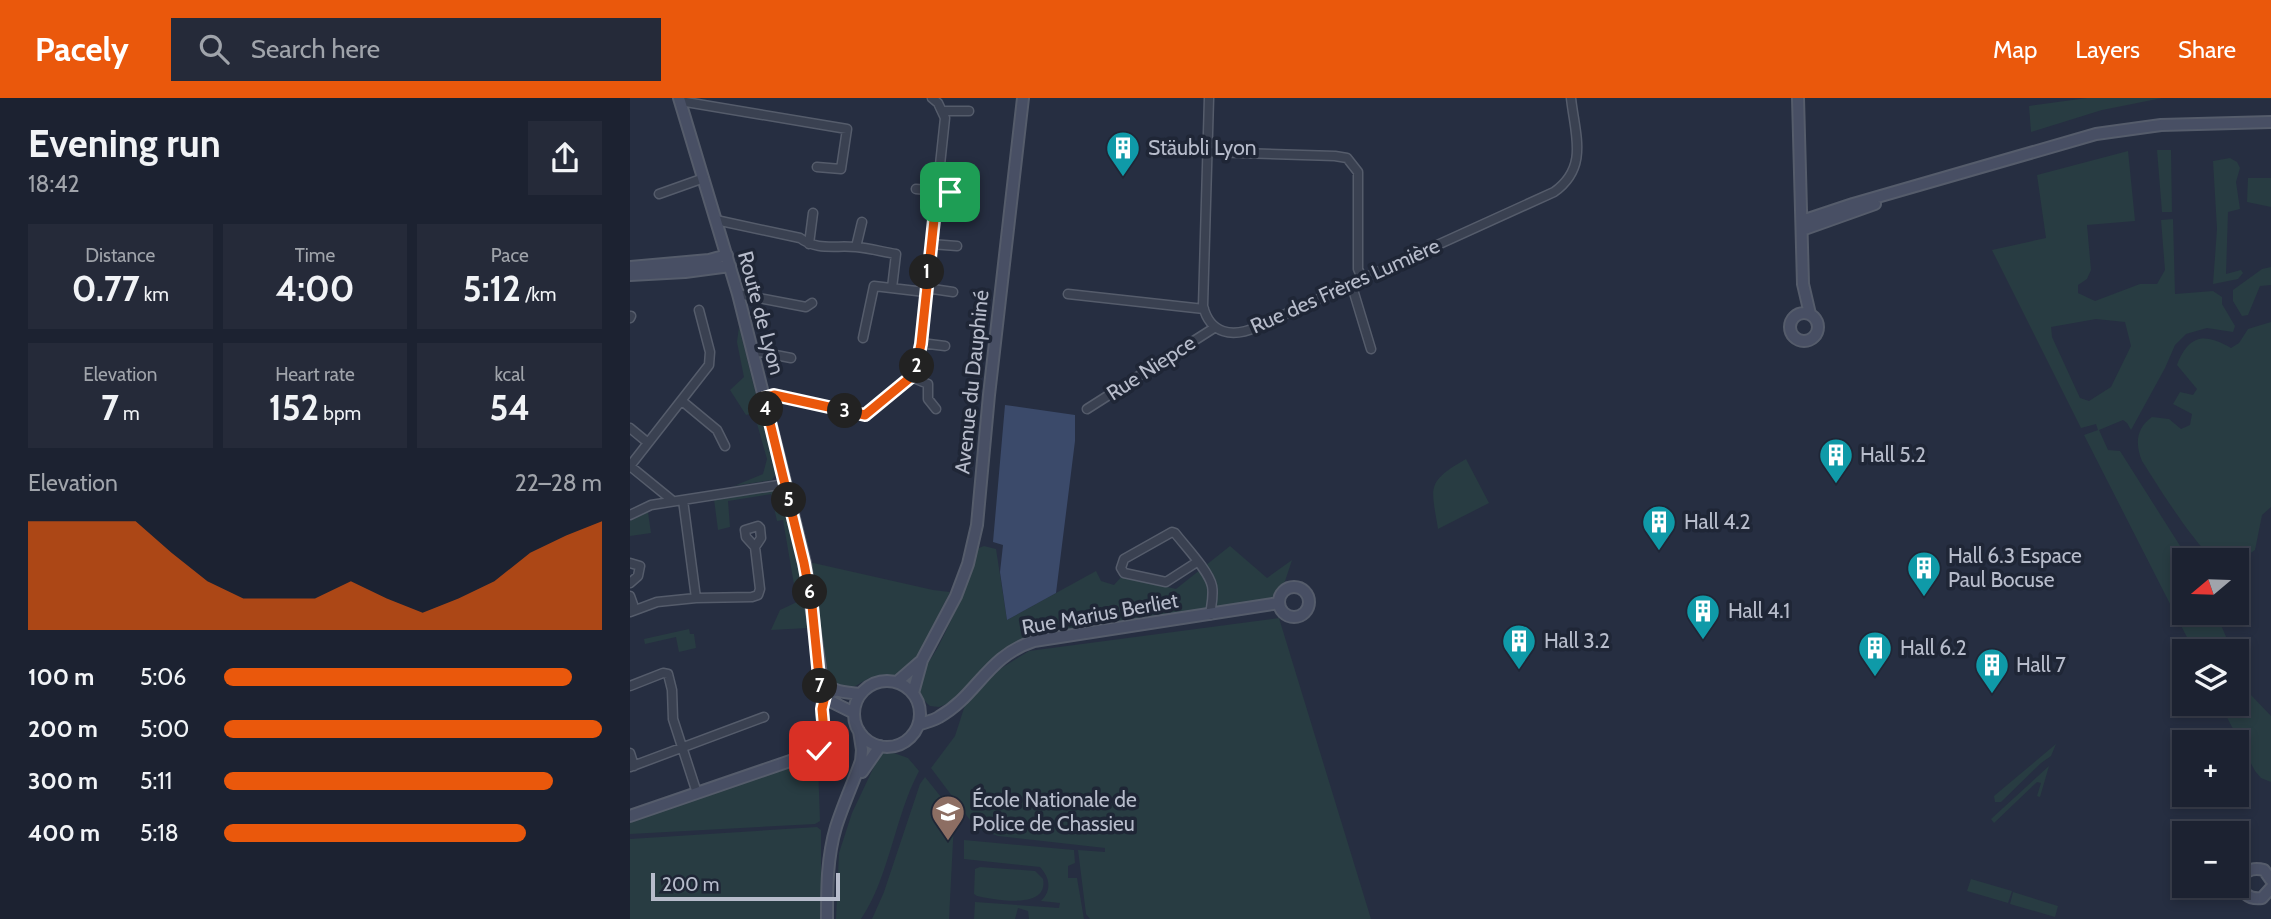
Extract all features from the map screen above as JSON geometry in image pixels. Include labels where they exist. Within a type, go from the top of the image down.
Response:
[{"type":"street","points":[[764,398],[774,395],[865,415],[915,372],[921,344],[943,139],[943,111],[932,98]]},
{"type":"street","name":"Avenue du Dauphiné","points":[[916,698],[922,660],[956,596],[968,564],[977,525],[1023,98]]},
{"type":"street","points":[[1209,98],[1204,309],[1214,328]]},
{"type":"street","name":"Rue des Frères Lumière","points":[[1214,328],[1231,332],[1250,330],[1555,192],[1566,184],[1576,166],[1572,98]]},
{"type":"street","points":[[1798,98],[1803,284],[1810,314],[1816,319],[1818,327],[1816,334],[1807,341],[1796,339],[1790,324],[1796,315],[1803,284]]},
{"type":"street","points":[[679,99],[848,129],[841,169],[817,166]]},
{"type":"street","name":"Route de Lyon","points":[[679,99],[753,353],[804,563],[818,664],[832,697]]},
{"type":"street","points":[[943,111],[969,111]]},
{"type":"street","points":[[1802,225],[1913,187],[2056,144],[2110,132],[2161,125],[2271,122]]},
{"type":"street","points":[[1208,152],[1347,158],[1358,172],[1358,269],[1362,278]]},
{"type":"street","points":[[659,194],[704,178]]},
{"type":"street","points":[[916,189],[964,193]]},
{"type":"street","points":[[809,244],[813,213]]},
{"type":"street","points":[[716,220],[800,238],[809,244],[856,247],[896,254],[892,288]]},
{"type":"street","points":[[856,247],[862,222]]},
{"type":"street","points":[[931,244],[957,246]]},
{"type":"street","points":[[630,267],[709,260],[728,261]]},
{"type":"street","points":[[630,275],[685,272],[728,261]]},
{"type":"street","points":[[1350,283],[1371,349]]},
{"type":"street","points":[[863,338],[874,286],[953,292]]},
{"type":"street","points":[[1068,294],[1204,309]]},
{"type":"street","points":[[738,295],[806,307],[812,303]]},
{"type":"street","points":[[673,501],[630,466],[709,365],[710,352],[699,310]]},
{"type":"street","points":[[1796,315],[1810,314]]},
{"type":"street","name":"Rue Niepce","points":[[1087,409],[1214,328]]},
{"type":"street","points":[[921,344],[945,346]]},
{"type":"street","points":[[753,353],[791,358]]},
{"type":"street","points":[[911,377],[928,384],[928,399],[936,409]]},
{"type":"street","points":[[682,401],[717,430],[725,446]]},
{"type":"street","points":[[630,428],[647,442]]},
{"type":"street","points":[[630,516],[651,505],[785,484]]},
{"type":"street","points":[[683,500],[696,598]]},
{"type":"street","points":[[1197,562],[1166,582],[1130,575],[1124,573],[1121,568],[1124,559],[1172,532],[1197,562],[1210,580],[1213,588],[1209,615]]},
{"type":"street","points":[[630,596],[632,611],[657,602],[758,595],[760,589],[755,547]]},
{"type":"street","points":[[630,563],[640,566],[638,576],[630,583]]},
{"type":"street","name":"Rue Marius Berliet","points":[[918,725],[939,717],[950,709],[996,662],[1020,645],[1279,603]]},
{"type":"street","name":"Avenue du Dauphiné","points":[[897,682],[922,660]]},
{"type":"street","points":[[630,686],[663,673],[668,674],[672,690],[673,719],[697,793]]},
{"type":"street","points":[[630,816],[819,751],[825,743],[822,704],[832,697],[861,694],[877,682],[897,682],[935,710],[950,709]]},
{"type":"street","points":[[827,919],[827,873],[831,849],[861,757],[859,731],[854,713],[861,694]]},
{"type":"street","points":[[832,697],[854,713]]},
{"type":"street","points":[[859,731],[865,738],[880,746],[905,742],[918,725],[916,698]]},
{"type":"street","points":[[630,753],[632,767],[764,717]]},
{"type":"street","points":[[851,789],[880,746]]},
{"type":"street","points":[[2269,873],[2255,869],[2245,873],[2241,882],[2247,896],[2257,899],[2266,895],[2271,888]]},
{"type":"shaded area","points":[[2087,98],[2162,98],[2102,110],[2031,132],[2029,106]]},
{"type":"shaded area","points":[[2162,98],[2271,98],[2271,99]]},
{"type":"shaded area","points":[[2157,150],[2171,150],[2172,212],[2162,212]]},
{"type":"shaded area","points":[[2128,151],[2135,221],[2087,225],[2091,270],[2087,279],[2078,285],[2078,293],[2095,301],[2140,284],[2157,284],[2165,270],[2161,220],[2173,219],[2175,294],[2213,291],[2222,297],[2222,304],[2235,326],[2233,332],[2207,328],[2186,334],[2175,345],[2131,430],[2123,420],[2099,430],[2108,450],[2120,451],[2181,548],[2172,548],[2172,608],[2084,435],[2098,430],[2096,424],[2081,428],[1992,250],[2046,238],[2037,175]],"holes":[[[2096,319],[2125,322],[2131,346],[2111,387],[2089,401],[2080,398],[2052,337],[2051,327]]]},
{"type":"shaded area","points":[[2230,158],[2237,162],[2240,168],[2236,182],[2240,209],[2228,212],[2226,274],[2241,270],[2243,273],[2238,279],[2213,284],[2217,229],[2213,161]]},
{"type":"shaded area","points":[[2248,178],[2271,178],[2271,207],[2247,202]]},
{"type":"shaded area","points":[[2271,267],[2271,285],[2260,286],[2248,315],[2242,316],[2233,301],[2233,290],[2262,269]]},
{"type":"shaded area","points":[[2271,322],[2271,507],[2262,515],[2255,550],[2249,554],[2249,548],[2203,548],[2142,461],[2138,448],[2140,431],[2152,417],[2169,419],[2181,429],[2190,425],[2192,414],[2173,404],[2180,392],[2193,395],[2197,389],[2177,365],[2187,347],[2199,339],[2206,339],[2231,348],[2239,343],[2248,329]]},
{"type":"shaded area","points":[[739,327],[776,474],[772,480],[734,486],[763,474],[767,459],[754,413],[746,415],[730,390],[744,377],[737,342]]},
{"type":"shaded area","points":[[1466,459],[1489,503],[1438,529],[1434,486],[1444,474]]},
{"type":"shaded area","points":[[778,491],[781,495],[799,572],[808,628],[771,630],[780,610],[797,602],[783,520],[777,521],[771,494],[728,501],[730,527],[718,530],[714,499]]},
{"type":"shaded area","points":[[648,512],[651,533],[630,536],[630,521]]},
{"type":"shaded area","points":[[984,546],[996,549],[1007,620],[1096,571],[1101,581],[1114,585],[1122,576],[1176,589],[1230,546],[1267,578],[1292,560],[1284,584],[1270,600],[1017,641],[999,653],[949,703],[939,707],[930,706],[920,694],[920,678],[956,610],[976,549]]},
{"type":"shaded area","points":[[809,562],[950,592],[914,663],[896,676],[870,678],[849,688],[827,676]]},
{"type":"shaded area","points":[[1279,618],[1371,919],[1090,919],[1086,914],[1078,850],[1105,852],[1105,848],[998,836],[976,828],[931,768],[955,736],[965,705],[1000,669],[1029,651]]},
{"type":"shaded area","points":[[2181,625],[2221,625],[2227,639],[2188,639]]},
{"type":"shaded area","points":[[689,629],[690,634],[694,634],[696,648],[679,652],[676,637],[645,644],[644,639]]},
{"type":"shaded area","points":[[2249,690],[2271,716],[2271,782],[2261,778],[2249,760],[2249,730],[2234,730],[2226,716],[2249,716]]},
{"type":"shaded area","points":[[2056,744],[2051,756],[2001,802],[1995,802],[1994,796]]},
{"type":"shaded area","points":[[891,752],[908,758],[919,771],[871,903],[861,919],[836,919],[839,853],[852,813],[880,754]]},
{"type":"shaded area","points":[[811,758],[818,763],[820,821],[815,824],[630,834],[630,819]]},
{"type":"shaded area","points":[[2049,766],[2040,797],[2037,796],[2041,783],[2037,782],[1994,823],[1991,819]]},
{"type":"shaded area","points":[[925,777],[949,807],[954,822],[949,919],[872,919],[884,892],[920,784]]},
{"type":"shaded area","points":[[817,827],[821,830],[821,919],[630,919],[630,839]]},
{"type":"shaded area","points":[[964,840],[1074,850],[1075,863],[1068,866],[1068,878],[1077,878],[1084,919],[1029,919],[1028,911],[1018,908],[1015,919],[974,919],[975,902],[1059,908],[1060,903],[1041,901],[1047,893],[1048,884],[1040,867],[964,859]]},
{"type":"shaded area","points":[[980,867],[1035,871],[1043,879],[1043,889],[1030,899],[1019,901],[977,896],[974,894],[975,869]]},
{"type":"shaded area","points":[[1971,879],[2012,891],[2008,903],[1967,891]]},
{"type":"shaded area","points":[[2013,892],[2058,906],[2055,917],[2010,904]]},
{"type":"water","points":[[1005,405],[1075,415],[1075,441],[1056,593],[1007,620],[1000,572],[1003,545],[993,542]]},
{"type":"place","name":"Stäubli Lyon","points":[[1123,178]]},
{"type":"place","name":"Hall 5.2","points":[[1836,485]]},
{"type":"place","name":"Hall 4.2","points":[[1659,552]]},
{"type":"place","name":"Hall 6.3 Espace Paul Bocuse","points":[[1924,598]]},
{"type":"place","name":"Hall 4.1","points":[[1703,641]]},
{"type":"place","name":"Hall 3.2","points":[[1519,671]]},
{"type":"place","name":"Hall 6.2","points":[[1875,678]]},
{"type":"place","name":"Hall 7","points":[[1992,695]]},
{"type":"place","name":"École Nationale de Police de Chassieu","points":[[948,842]]},
{"type":"route","points":[[819,751],[825,743],[822,704],[825,696],[820,687],[812,606],[764,398],[774,395],[865,415],[911,377],[915,372],[921,344],[937,191],[950,192]]}]
